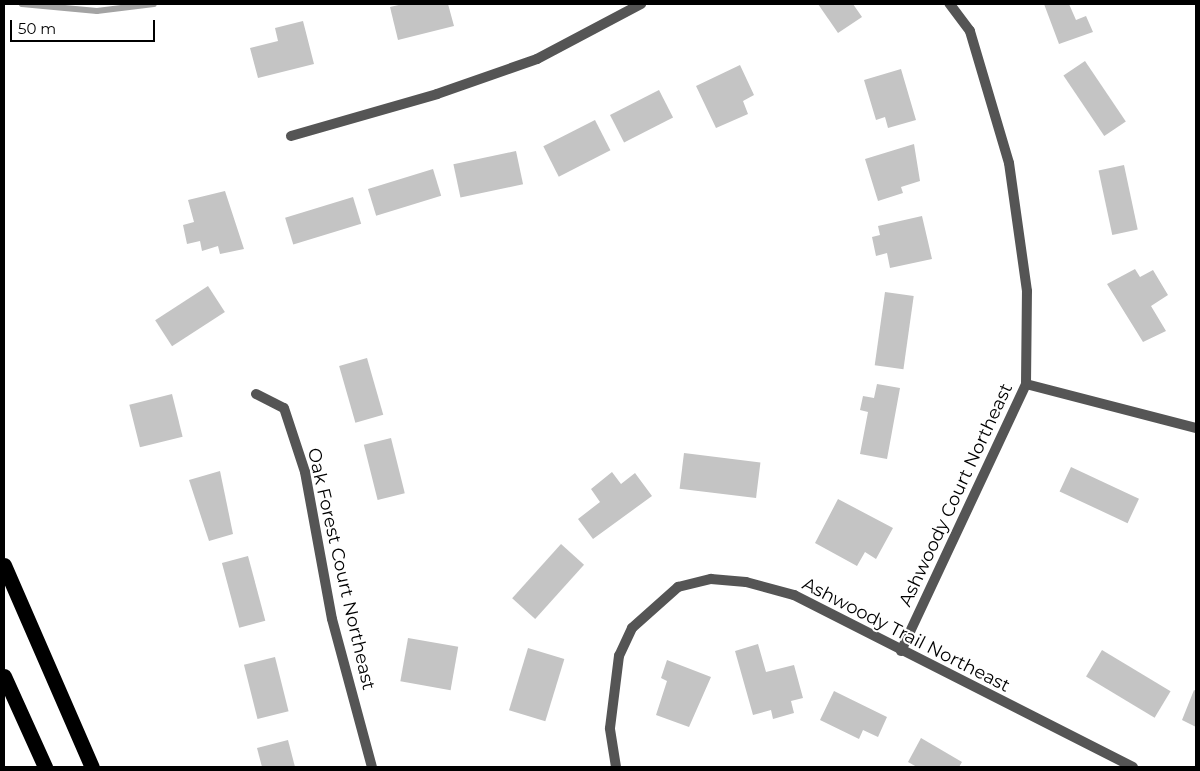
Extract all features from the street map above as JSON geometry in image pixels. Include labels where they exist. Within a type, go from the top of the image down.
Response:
[{"type":"highway","points":[[4,565],[92,767]]},
{"type":"highway","points":[[4,676],[44,767]]},
{"type":"street","points":[[291,136],[437,94],[537,59],[641,4]]},
{"type":"street","name":"Ashwoody Court Northeast","points":[[901,651],[1026,384],[1027,291],[1009,164],[970,31],[950,4]]},
{"type":"street","points":[[1026,384],[1196,428]]},
{"type":"street","name":"Oak Forest Court Northeast","points":[[256,394],[284,408],[302,463],[316,518],[332,620],[372,767]]},
{"type":"street","name":"Ashwoody Trail Northeast","points":[[616,767],[610,728],[619,656],[632,628],[678,586],[711,579],[746,582],[794,595],[901,651],[1133,767]]},
{"type":"building","points":[[403,4],[448,4],[454,26],[398,40],[390,7]]},
{"type":"building","points":[[818,4],[853,4],[862,17],[838,33]]},
{"type":"building","points":[[1044,4],[1069,4],[1076,20],[1086,16],[1093,32],[1059,44]]},
{"type":"building","points":[[303,21],[314,64],[258,78],[250,48],[278,41],[275,28]]},
{"type":"building","points":[[1085,61],[1126,122],[1104,136],[1063,76]]},
{"type":"building","points":[[740,65],[754,95],[743,101],[748,114],[716,128],[696,86]]},
{"type":"building","points":[[901,69],[916,120],[888,128],[885,117],[876,120],[864,80]]},
{"type":"building","points":[[659,90],[673,118],[624,143],[610,115]]},
{"type":"building","points":[[595,120],[610,150],[559,177],[543,146]]},
{"type":"building","points":[[914,144],[920,181],[901,187],[903,193],[878,201],[865,159]]},
{"type":"building","points":[[516,151],[523,184],[460,198],[453,164]]},
{"type":"building","points":[[1124,165],[1138,230],[1112,235],[1099,170]]},
{"type":"building","points":[[433,169],[441,196],[376,216],[368,189]]},
{"type":"building","points":[[225,191],[244,249],[220,254],[218,246],[202,251],[200,241],[187,244],[183,225],[194,222],[188,200]]},
{"type":"building","points":[[353,197],[361,224],[293,245],[285,218]]},
{"type":"building","points":[[922,216],[932,259],[890,268],[887,253],[876,256],[872,237],[880,235],[878,226]]},
{"type":"building","points":[[1135,269],[1140,277],[1153,270],[1168,295],[1151,306],[1166,331],[1143,342],[1107,284]]},
{"type":"building","points":[[208,286],[225,312],[172,346],[155,320]]},
{"type":"building","points":[[885,292],[914,296],[903,369],[875,365]]},
{"type":"building","points":[[367,358],[383,415],[355,423],[339,366]]},
{"type":"building","points":[[877,384],[900,388],[887,459],[860,454],[868,412],[860,410],[863,396],[874,398]]},
{"type":"building","points":[[172,394],[183,437],[140,447],[129,405]]},
{"type":"building","points":[[391,438],[405,493],[378,500],[364,445]]},
{"type":"building","points":[[684,453],[760,462],[756,498],[680,489]]},
{"type":"building","points":[[1071,467],[1139,499],[1128,523],[1060,491]]},
{"type":"building","points":[[220,471],[233,534],[209,541],[189,480]]},
{"type":"building","points":[[612,472],[621,484],[635,473],[652,496],[593,539],[578,519],[600,502],[591,489]]},
{"type":"building","points":[[838,499],[893,528],[876,559],[865,552],[857,566],[815,543]]},
{"type":"building","points":[[561,544],[584,565],[535,619],[512,598]]},
{"type":"building","points":[[248,556],[265,621],[239,628],[222,563]]},
{"type":"building","points":[[408,638],[458,647],[451,690],[400,681]]},
{"type":"building","points":[[758,644],[766,672],[794,665],[803,698],[791,701],[794,713],[773,719],[771,710],[753,715],[735,651]]},
{"type":"building","points":[[528,648],[564,659],[545,721],[509,710]]},
{"type":"building","points":[[1102,650],[1171,691],[1155,718],[1086,677]]},
{"type":"building","points":[[275,657],[289,711],[257,719],[244,665]]},
{"type":"building","points":[[667,660],[711,677],[689,727],[656,715],[667,681],[661,678]]},
{"type":"building","points":[[1194,690],[1196,691],[1196,727],[1182,720]]},
{"type":"building","points":[[834,691],[887,717],[878,737],[863,730],[859,739],[820,720]]},
{"type":"building","points":[[921,738],[962,762],[959,767],[917,767],[908,762]]},
{"type":"building","points":[[288,740],[295,767],[262,767],[257,748]]},
{"type":"waterway","points":[[22,4],[97,11],[154,4]]}]
